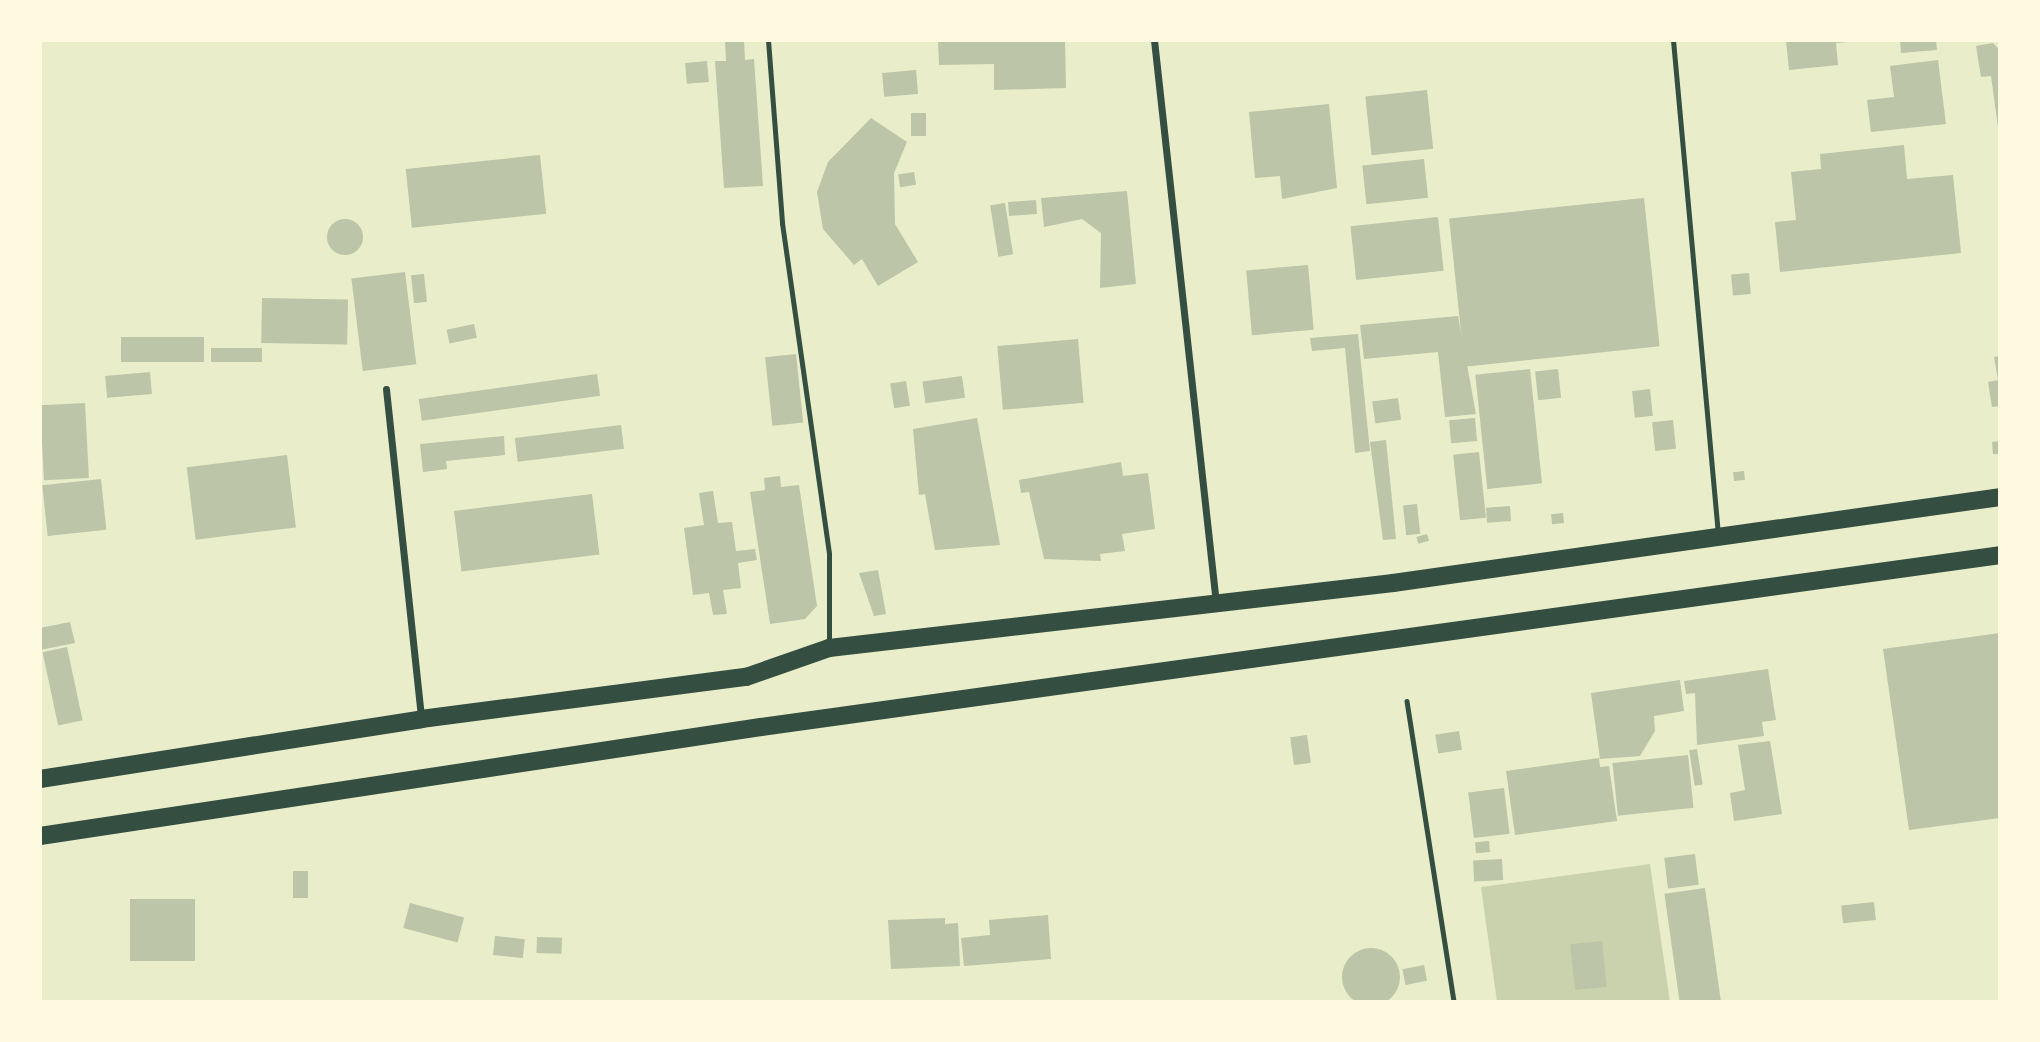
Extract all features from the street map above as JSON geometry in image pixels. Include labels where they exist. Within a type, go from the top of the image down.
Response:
[{"type":"main road","points":[[40,779],[421,719],[746,677],[829,648],[1216,604],[2000,497]]},
{"type":"main road","points":[[40,836],[747,729],[2000,555]]},
{"type":"street","points":[[1154,40],[1216,604]]},
{"type":"street","points":[[386,389],[421,719]]},
{"type":"lane","points":[[768,40],[782,223],[829,554],[829,648]]},
{"type":"lane","points":[[1673,40],[1718,535]]},
{"type":"path","points":[[1407,701],[1454,1002]]},
{"type":"green space","points":[[1650,864],[1670,1002],[1497,1002],[1481,887]]},
{"type":"building","points":[[725,40],[744,40],[745,60],[754,59],[763,186],[724,188],[715,61],[726,61]]},
{"type":"building","points":[[938,40],[1065,40],[1066,88],[994,90],[994,64],[939,65]]},
{"type":"building","points":[[1786,40],[1848,42],[1836,43],[1838,65],[1789,70]]},
{"type":"building","points":[[1900,40],[1936,40],[1937,50],[1901,53]]},
{"type":"building","points":[[1993,43],[2000,50],[1998,127],[1991,76],[1981,77],[1976,46]]},
{"type":"building","points":[[1938,60],[1946,124],[1871,132],[1867,100],[1894,97],[1890,66]]},
{"type":"building","points":[[707,61],[709,82],[687,84],[685,63]]},
{"type":"building","points":[[916,70],[918,94],[884,97],[882,73]]},
{"type":"building","points":[[1427,90],[1433,149],[1372,155],[1365,96]]},
{"type":"building","points":[[1329,104],[1337,188],[1282,199],[1280,176],[1255,178],[1249,112]]},
{"type":"building","points":[[911,113],[926,113],[926,136],[911,136]]},
{"type":"building","points":[[871,118],[907,142],[894,173],[895,224],[918,262],[878,286],[862,259],[854,265],[823,229],[817,192],[828,162]]},
{"type":"building","points":[[1904,145],[1907,179],[1953,175],[1961,253],[1780,272],[1775,222],[1796,220],[1791,172],[1821,169],[1820,154]]},
{"type":"building","points":[[540,155],[546,214],[412,228],[406,169]]},
{"type":"building","points":[[1424,159],[1428,198],[1366,204],[1362,165]]},
{"type":"building","points":[[914,172],[916,185],[900,187],[898,175]]},
{"type":"building","points":[[1127,191],[1136,284],[1100,288],[1101,233],[1082,219],[1044,227],[1041,198]]},
{"type":"building","points":[[1644,198],[1660,346],[1465,367],[1449,218]]},
{"type":"building","points":[[1036,200],[1037,214],[1009,216],[1008,202]]},
{"type":"building","points":[[1005,203],[1013,254],[998,257],[990,205]]},
{"type":"building","points":[[1438,217],[1444,271],[1356,280],[1350,226]]},
{"type":"building","points":[[345,219],[357,225],[363,237],[357,249],[345,255],[333,249],[327,237],[333,225]]},
{"type":"building","points":[[1308,265],[1314,330],[1252,335],[1246,270]]},
{"type":"building","points":[[405,272],[416,364],[363,371],[351,279]]},
{"type":"building","points":[[1749,273],[1751,294],[1733,295],[1731,275]]},
{"type":"building","points":[[424,274],[427,302],[414,303],[411,275]]},
{"type":"building","points":[[262,298],[348,300],[347,344],[261,343]]},
{"type":"building","points":[[1458,316],[1476,414],[1445,417],[1438,352],[1364,359],[1360,325]]},
{"type":"building","points":[[474,324],[477,338],[450,344],[447,330]]},
{"type":"building","points":[[1358,334],[1370,451],[1355,453],[1345,348],[1312,351],[1310,338]]},
{"type":"building","points":[[121,337],[204,337],[204,362],[121,362]]},
{"type":"building","points":[[1078,339],[1084,403],[1003,410],[997,346]]},
{"type":"building","points":[[211,348],[262,348],[262,362],[211,362]]},
{"type":"building","points":[[796,354],[803,423],[772,426],[765,357]]},
{"type":"building","points":[[2000,356],[2000,406],[1992,407],[1988,382],[1998,380],[1994,357]]},
{"type":"building","points":[[1530,369],[1542,483],[1487,489],[1475,375]]},
{"type":"building","points":[[1558,369],[1561,398],[1538,400],[1535,371]]},
{"type":"building","points":[[150,372],[152,394],[107,398],[105,376]]},
{"type":"building","points":[[597,374],[600,396],[422,421],[419,399]]},
{"type":"building","points":[[962,376],[965,398],[925,403],[922,382]]},
{"type":"building","points":[[906,381],[910,406],[894,408],[890,384]]},
{"type":"building","points":[[1650,389],[1653,416],[1635,418],[1632,391]]},
{"type":"building","points":[[1398,398],[1401,420],[1375,423],[1372,402]]},
{"type":"building","points":[[85,403],[89,478],[44,480],[40,405]]},
{"type":"building","points":[[977,418],[1000,545],[935,550],[925,494],[919,495],[913,429]]},
{"type":"building","points":[[1475,418],[1477,441],[1451,443],[1449,420]]},
{"type":"building","points":[[1673,420],[1676,449],[1655,451],[1652,422]]},
{"type":"building","points":[[621,425],[624,449],[518,462],[515,438]]},
{"type":"building","points":[[504,436],[505,455],[446,461],[447,469],[423,472],[420,444]]},
{"type":"building","points":[[1386,440],[1396,539],[1383,540],[1370,442]]},
{"type":"building","points":[[2000,441],[2000,454],[1993,454],[1992,442]]},
{"type":"building","points":[[1479,452],[1486,518],[1460,520],[1453,455]]},
{"type":"building","points":[[287,455],[296,527],[196,540],[187,467]]},
{"type":"building","points":[[1121,462],[1123,476],[1148,473],[1155,529],[1122,534],[1125,551],[1100,554],[1101,561],[1044,559],[1029,492],[1021,493],[1019,480]]},
{"type":"building","points":[[1744,471],[1745,480],[1734,481],[1733,472]]},
{"type":"building","points":[[780,476],[781,487],[799,485],[817,606],[805,619],[770,624],[750,492],[765,490],[764,478]]},
{"type":"building","points":[[101,479],[106,530],[48,536],[42,485]]},
{"type":"building","points":[[713,491],[718,523],[732,522],[736,551],[755,549],[757,560],[738,563],[741,588],[723,590],[727,614],[713,615],[709,593],[693,595],[684,528],[704,525],[699,493]]},
{"type":"building","points":[[592,494],[599,555],[461,571],[454,511]]},
{"type":"building","points":[[1417,504],[1420,534],[1406,535],[1403,505]]},
{"type":"building","points":[[1510,506],[1511,521],[1487,523],[1486,508]]},
{"type":"building","points":[[1563,513],[1564,523],[1552,524],[1551,514]]},
{"type":"building","points":[[1427,534],[1429,541],[1418,544],[1416,537]]},
{"type":"building","points":[[878,570],[886,614],[874,616],[859,573]]},
{"type":"building","points":[[70,622],[75,643],[40,650],[40,628]]},
{"type":"building","points":[[2000,633],[2000,818],[1909,830],[1883,649]]},
{"type":"building","points":[[67,647],[83,720],[58,726],[43,652]]},
{"type":"building","points":[[1768,669],[1776,720],[1762,722],[1764,736],[1697,745],[1695,693],[1686,694],[1684,681]]},
{"type":"building","points":[[1680,680],[1684,711],[1654,716],[1655,731],[1640,756],[1600,759],[1591,693]]},
{"type":"building","points":[[1459,731],[1462,750],[1438,754],[1435,735]]},
{"type":"building","points":[[1307,735],[1311,763],[1294,765],[1290,737]]},
{"type":"building","points":[[1770,741],[1782,814],[1734,821],[1730,793],[1745,790],[1738,745]]},
{"type":"building","points":[[1697,749],[1703,785],[1695,786],[1689,750]]},
{"type":"building","points":[[1688,755],[1694,808],[1618,816],[1612,763]]},
{"type":"building","points":[[1599,758],[1600,767],[1609,766],[1617,821],[1515,835],[1506,771]]},
{"type":"building","points":[[1504,788],[1510,834],[1474,838],[1468,792]]},
{"type":"building","points":[[1489,841],[1490,852],[1476,853],[1475,842]]},
{"type":"building","points":[[1695,854],[1699,885],[1668,889],[1664,858]]},
{"type":"building","points":[[1502,859],[1503,880],[1474,881],[1473,861]]},
{"type":"building","points":[[293,871],[308,871],[308,898],[293,898]]},
{"type":"building","points":[[1705,888],[1721,1002],[1680,1002],[1664,894]]},
{"type":"building","points":[[130,899],[195,899],[195,961],[130,961]]},
{"type":"building","points":[[1874,902],[1876,920],[1843,923],[1841,905]]},
{"type":"building","points":[[410,903],[464,917],[457,943],[403,928]]},
{"type":"building","points":[[1048,915],[1051,959],[964,966],[961,938],[990,935],[989,920]]},
{"type":"building","points":[[945,918],[945,924],[958,923],[960,966],[891,969],[888,920]]},
{"type":"building","points":[[495,936],[525,939],[523,958],[493,955]]},
{"type":"building","points":[[537,937],[562,938],[561,954],[536,953]]},
{"type":"building","points":[[1602,941],[1607,987],[1575,990],[1570,944]]},
{"type":"building","points":[[1371,948],[1382,950],[1395,961],[1400,977],[1398,988],[1387,1001],[1371,1006],[1360,1004],[1347,993],[1342,977],[1344,966],[1355,953]]},
{"type":"building","points":[[1424,965],[1427,981],[1405,985],[1402,969]]}]
